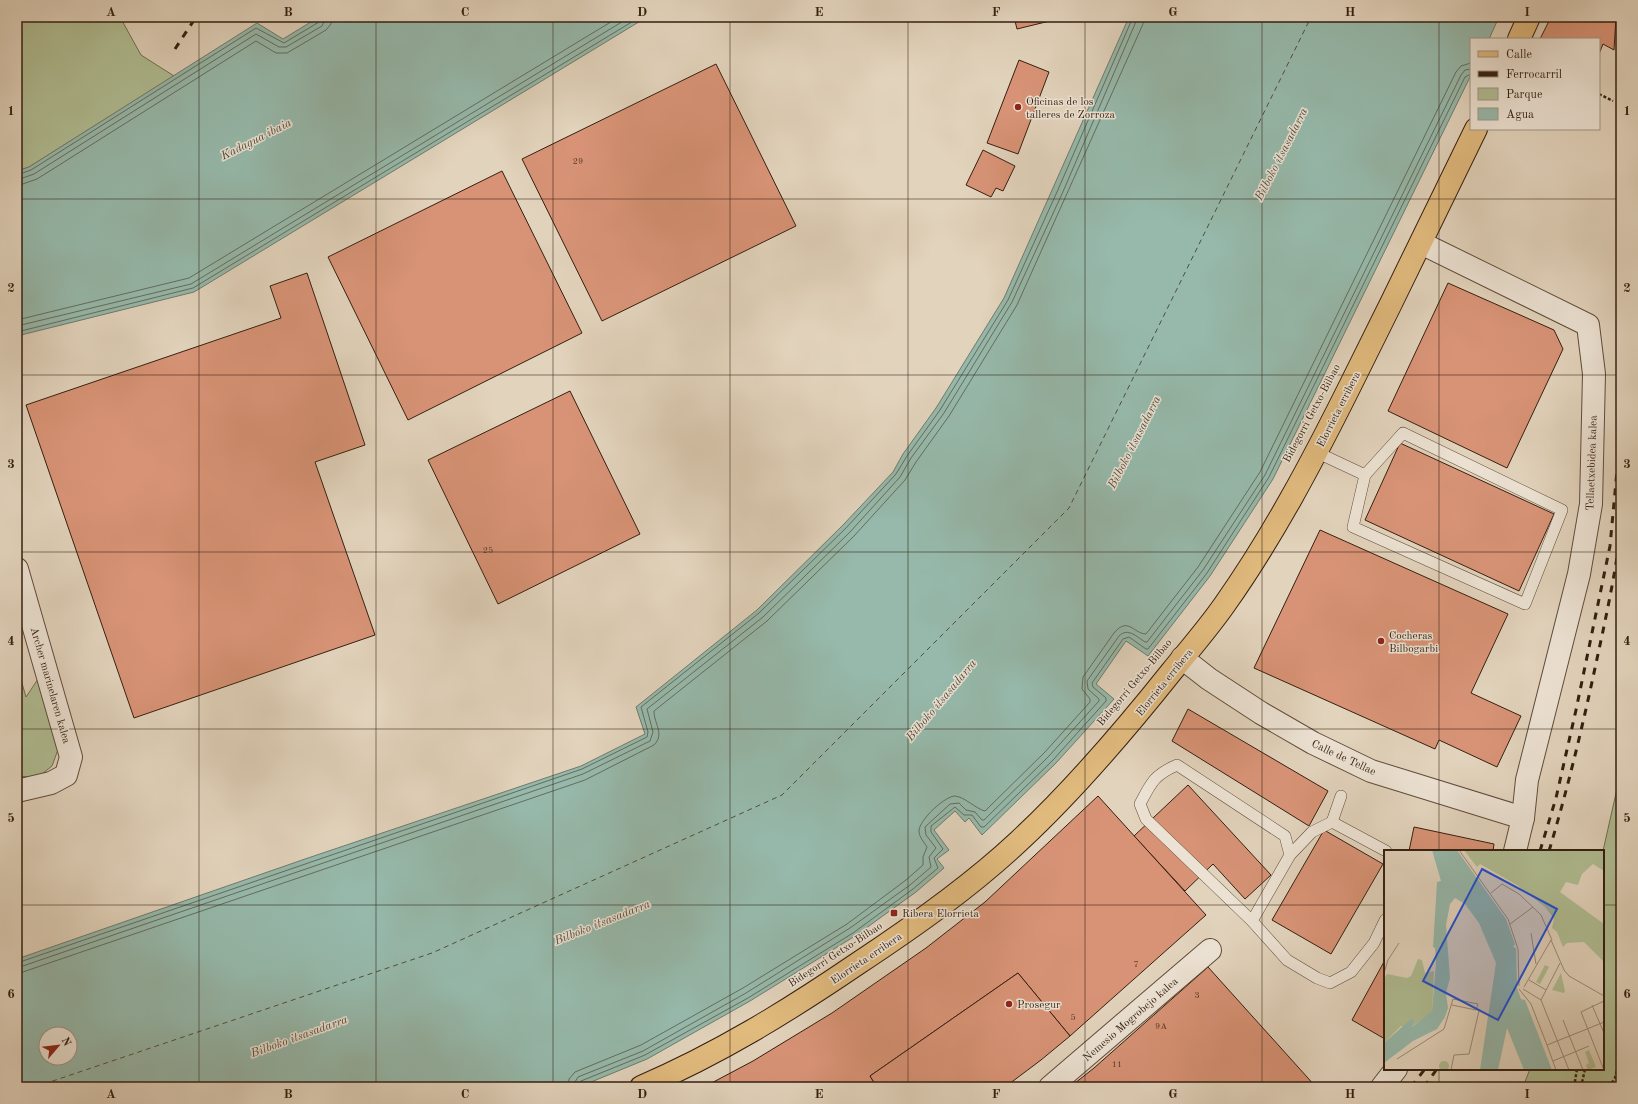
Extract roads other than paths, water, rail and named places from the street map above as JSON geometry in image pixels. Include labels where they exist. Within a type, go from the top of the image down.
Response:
[{"type":"main road","points":[[1519,38],[1529,17]]},
{"type":"main road","name":"Elorrieta erribera","points":[[670,1074],[748,1035],[883,947],[950,898],[1018,842],[1128,726],[1225,604],[1278,520],[1316,452],[1421,243],[1476,130]]},
{"type":"main road","points":[[633,1084],[670,1074]]},
{"type":"main road","points":[[651,1087],[670,1074]]},
{"type":"street","name":"Tellaetxebidea kalea","points":[[1421,243],[1588,325],[1594,374],[1591,504],[1580,574],[1527,780],[1523,818],[1515,850]]},
{"type":"street","name":"Archer marinelaren kalea","points":[[17,569],[71,757],[66,775],[51,783],[17,792]]},
{"type":"street","name":"Calle de Tellae","points":[[1182,658],[1209,679],[1261,713],[1313,743],[1371,771],[1523,818]]},
{"type":"street","name":"Nemesio Mogrobejo kalea","points":[[1050,1087],[1210,950]]},
{"type":"street","points":[[1382,1087],[1395,1070]]},
{"type":"lane","points":[[1403,433],[1562,510],[1525,604],[1353,527],[1365,476],[1403,433]]},
{"type":"lane","points":[[1316,452],[1365,476]]},
{"type":"lane","points":[[1290,855],[1286,836],[1177,765],[1162,771],[1150,785],[1140,804],[1146,819],[1252,920],[1287,960],[1317,978],[1330,983],[1351,972],[1374,943],[1384,922]]},
{"type":"lane","points":[[1252,920],[1290,855],[1312,832],[1332,822],[1341,796]]},
{"type":"lane","points":[[1332,822],[1384,850]]},
{"type":"water","name":"Kadagua ibaia","points":[[319,17],[647,17],[194,292],[17,336],[17,171],[29,167],[257,23],[283,39]]},
{"type":"water","name":"Bilboko itsasadarra","points":[[1129,17],[1499,17],[1489,38],[1470,38],[1470,77],[1273,479],[1210,576],[1148,656],[1126,641],[1096,684],[1114,699],[1056,763],[982,835],[969,818],[965,822],[955,811],[934,830],[949,850],[937,859],[944,868],[916,892],[855,936],[750,1001],[647,1059],[579,1087],[17,1087],[17,959],[305,859],[581,766],[645,734],[636,707],[757,610],[843,525],[893,472],[903,454],[936,408],[1004,298]]},
{"type":"railway","points":[[175,49],[196,17]]},
{"type":"railway","points":[[1621,188],[1621,227]]},
{"type":"railway","points":[[1540,850],[1556,798],[1610,546],[1619,449],[1621,392]]},
{"type":"railway","points":[[1549,850],[1568,783],[1590,691],[1610,599],[1621,530]]},
{"type":"railway","points":[[1411,1087],[1424,1070]]},
{"type":"railway","points":[[1424,1087],[1436,1070]]},
{"type":"place","name":"Oficinas de los talleres de Zorroza","points":[[1018,107]]},
{"type":"place","name":"Cocheras Bilbogarbi","points":[[1381,641]]},
{"type":"place","name":"Ribera Elorrieta","points":[[894,913]]},
{"type":"place","name":"Prosegur","points":[[1009,1004]]}]
